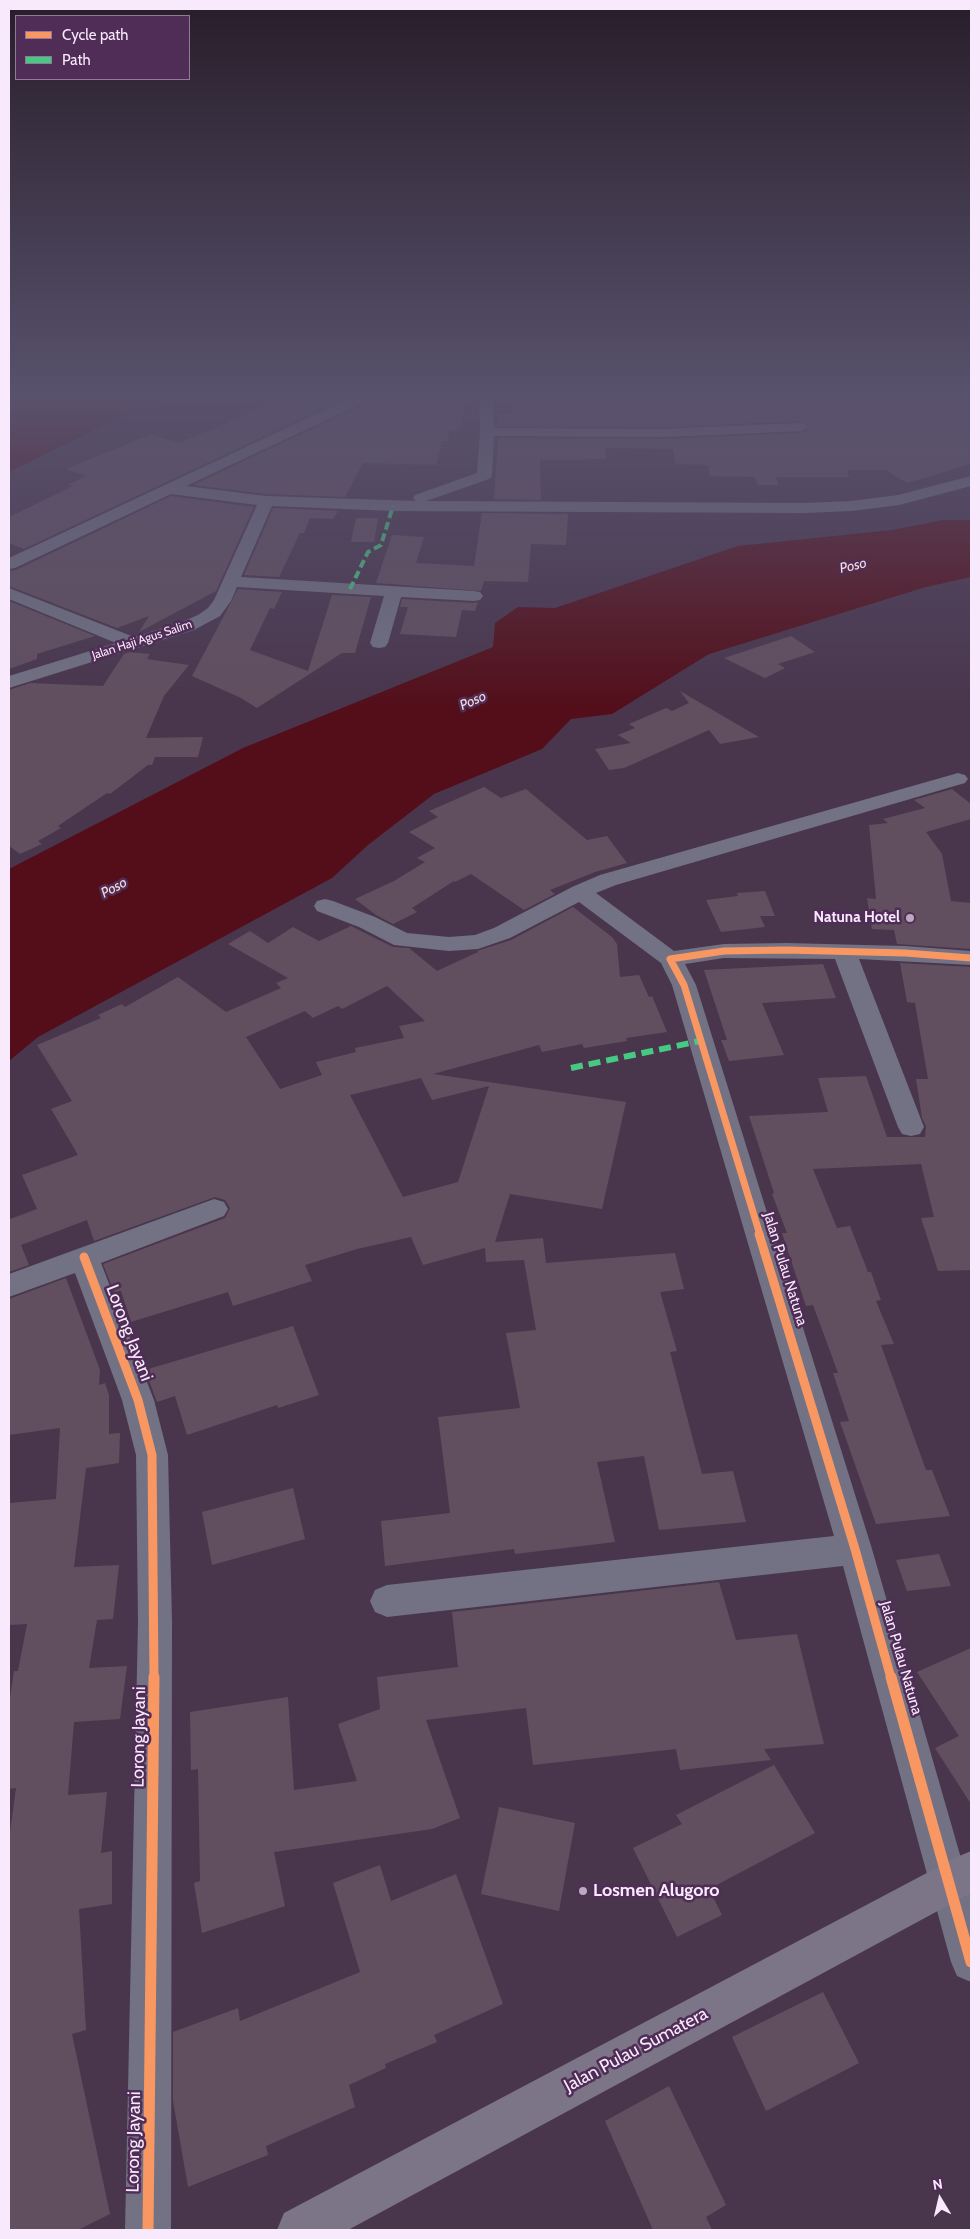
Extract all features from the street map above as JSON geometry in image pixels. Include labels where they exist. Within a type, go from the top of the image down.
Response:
[{"type":"highway","name":"Jalan Pulau Sumatera","points":[[301,2230],[961,1876]]},
{"type":"street","points":[[9,564],[150,498]]},
{"type":"street","points":[[246,498],[394,506],[829,508],[905,498]]},
{"type":"street","points":[[394,506],[420,498]]},
{"type":"street","points":[[488,498],[489,506]]},
{"type":"street","name":"Jalan Haji Agus Salim","points":[[9,682],[134,643],[204,619],[214,612],[222,601],[231,582],[266,501]]},
{"type":"street","points":[[231,582],[474,596]]},
{"type":"street","points":[[379,643],[394,592]]},
{"type":"street","points":[[9,593],[134,643]]},
{"type":"street","points":[[325,906],[367,922],[402,940],[449,944],[486,940],[580,892],[620,876],[958,779]]},
{"type":"street","points":[[580,892],[670,958],[724,951],[844,951],[971,958]]},
{"type":"street","points":[[844,951],[911,1127]]},
{"type":"street","name":"Jalan Pulau Natuna","points":[[670,958],[684,984],[856,1549],[961,1876],[971,1962]]},
{"type":"street","points":[[9,1286],[214,1209]]},
{"type":"street","name":"Lorong Jayani","points":[[84,1257],[138,1400],[152,1455],[155,1622],[148,2230]]},
{"type":"street","points":[[387,1601],[856,1549]]},
{"type":"water","name":"Poso","points":[[943,520],[971,520],[971,577],[926,587],[709,654],[612,714],[571,719],[542,749],[434,794],[368,845],[332,878],[38,1037],[9,1061],[9,869],[243,748],[493,647],[495,623],[518,607],[555,608],[738,546],[892,530]]},
{"type":"building","points":[[47,498],[132,498],[24,549],[9,543],[9,517]]},
{"type":"building","points":[[166,498],[190,498],[254,507],[216,591],[139,632],[149,616],[117,628],[9,586],[9,571],[16,570]]},
{"type":"building","points":[[541,498],[541,500],[494,499]]},
{"type":"building","points":[[273,508],[338,511],[333,519],[310,518],[304,533],[300,533],[279,577],[244,575]]},
{"type":"building","points":[[482,513],[568,514],[566,545],[531,544],[528,582],[484,581],[481,591],[376,583],[392,535],[424,537],[416,563],[474,566]]},
{"type":"building","points":[[356,518],[378,518],[374,542],[351,542]]},
{"type":"building","points":[[238,589],[282,592],[274,609],[270,608],[250,650],[308,671],[332,595],[371,597],[355,653],[342,653],[257,708],[241,698],[192,676]]},
{"type":"building","points":[[402,599],[478,602],[475,611],[462,610],[456,637],[400,634],[408,607],[400,607]]},
{"type":"building","points":[[9,601],[95,636],[37,654],[37,659],[9,669]]},
{"type":"building","points":[[791,636],[815,652],[778,664],[785,668],[765,678],[724,658]]},
{"type":"building","points":[[130,652],[150,654],[147,659],[189,665],[164,696],[146,738],[203,737],[198,757],[155,757],[152,765],[148,765],[110,794],[107,793],[58,826],[61,828],[38,841],[42,844],[20,854],[9,846],[9,690],[30,683],[103,686],[124,654]]},
{"type":"building","points":[[680,691],[759,737],[720,744],[709,730],[624,768],[609,770],[595,749],[631,743],[618,735],[635,728],[629,724],[666,708],[672,711],[689,703]]},
{"type":"building","points":[[484,787],[501,798],[526,789],[587,840],[607,836],[627,863],[595,872],[550,890],[555,894],[524,910],[471,874],[454,881],[412,908],[417,912],[393,924],[376,915],[355,899],[394,881],[425,862],[417,858],[435,848],[409,832],[438,817],[429,811]]},
{"type":"building","points":[[952,789],[971,804],[971,819],[926,832],[942,854],[951,901],[971,903],[971,949],[897,944],[894,930],[872,929],[867,898],[876,899],[869,825],[888,823],[883,819],[925,808],[914,800]]},
{"type":"building","points":[[765,891],[775,916],[760,916],[765,927],[721,932],[706,900],[738,896],[737,893]]},
{"type":"building","points":[[573,907],[612,937],[617,944],[620,977],[639,975],[649,997],[652,996],[667,1032],[626,1038],[627,1041],[584,1048],[582,1044],[542,1052],[539,1045],[433,1074],[626,1102],[602,1209],[510,1194],[495,1242],[543,1238],[546,1263],[675,1253],[684,1289],[660,1292],[677,1351],[670,1352],[702,1474],[733,1471],[746,1522],[659,1530],[644,1456],[597,1462],[615,1542],[515,1554],[514,1549],[385,1566],[381,1521],[450,1513],[438,1417],[520,1408],[506,1333],[536,1330],[524,1260],[486,1262],[485,1248],[423,1265],[411,1237],[357,1249],[305,1265],[312,1281],[233,1306],[228,1292],[131,1322],[121,1291],[114,1292],[103,1264],[225,1218],[230,1208],[225,1200],[215,1197],[94,1241],[87,1220],[21,1245],[29,1265],[9,1272],[9,1217],[10,1219],[37,1209],[22,1175],[78,1155],[51,1109],[72,1101],[37,1045],[101,1018],[98,1015],[122,1004],[125,1007],[178,977],[226,1012],[281,988],[276,983],[288,978],[228,944],[250,931],[268,943],[293,927],[319,941],[351,926],[393,947],[409,948],[437,971],[477,951],[511,940]],"holes":[[[387,986],[425,1021],[399,1026],[404,1038],[355,1048],[356,1052],[316,1062],[322,1075],[280,1089],[246,1037],[305,1011],[313,1018],[338,1006],[342,1009]],[[421,1078],[432,1100],[489,1086],[458,1182],[403,1197],[350,1095]]]},
{"type":"building","points":[[900,963],[971,967],[971,1270],[938,1271],[921,1218],[934,1217],[921,1164],[813,1169],[837,1228],[850,1226],[868,1272],[871,1272],[881,1300],[876,1301],[894,1344],[881,1345],[926,1470],[932,1470],[950,1516],[876,1524],[840,1422],[849,1421],[833,1373],[838,1373],[813,1305],[806,1306],[782,1233],[787,1233],[772,1194],[774,1193],[749,1116],[828,1112],[818,1078],[866,1076],[887,1137],[925,1137],[926,1126],[922,1118],[916,1079],[928,1079],[915,1003],[907,1002]]},
{"type":"building","points":[[823,964],[836,998],[762,1003],[784,1055],[729,1061],[721,1040],[727,1040],[704,970]]},
{"type":"building","points":[[66,1278],[100,1370],[99,1385],[105,1383],[109,1395],[109,1434],[120,1433],[119,1463],[86,1468],[74,1567],[119,1565],[113,1619],[97,1620],[89,1668],[127,1666],[120,1719],[74,1722],[68,1795],[107,1792],[101,1853],[112,1851],[112,1904],[79,1909],[86,2030],[72,2034],[110,2214],[78,2230],[9,2230],[9,1839],[16,1788],[9,1789],[9,1704],[14,1671],[18,1671],[27,1624],[9,1625],[9,1503],[56,1499],[60,1428],[9,1435],[9,1299]]},
{"type":"building","points":[[293,1326],[319,1395],[278,1408],[277,1405],[187,1435],[175,1396],[157,1402],[145,1370]]},
{"type":"building","points":[[293,1488],[305,1539],[212,1565],[202,1512]]},
{"type":"building","points":[[939,1554],[951,1586],[907,1591],[896,1560]]},
{"type":"building","points":[[719,1582],[736,1640],[797,1634],[824,1744],[764,1749],[771,1760],[680,1770],[676,1749],[533,1765],[526,1708],[426,1720],[460,1818],[432,1829],[274,1852],[285,1906],[202,1933],[194,1883],[200,1881],[198,1769],[191,1770],[190,1712],[288,1697],[294,1790],[357,1781],[338,1724],[380,1709],[377,1677],[458,1667],[452,1612]]},
{"type":"building","points":[[971,1648],[971,1804],[935,1748],[959,1736],[917,1672]]},
{"type":"building","points":[[774,1765],[815,1833],[709,1889],[722,1915],[677,1937],[633,1848],[682,1824],[676,1815]]},
{"type":"building","points":[[499,1807],[575,1823],[559,1911],[481,1894]]},
{"type":"building","points":[[380,1865],[391,1901],[456,1874],[503,2004],[434,2035],[437,2042],[385,2064],[386,2068],[349,2085],[355,2107],[266,2146],[268,2155],[188,2187],[173,2101],[173,2032],[238,2008],[240,2021],[360,1972],[333,1883]]},
{"type":"building","points":[[823,1992],[859,2063],[766,2111],[732,2037]]},
{"type":"building","points":[[669,2086],[726,2205],[706,2217],[712,2230],[653,2230],[605,2121]]},
{"type":"marked path","points":[[350,589],[368,552],[381,545],[388,517],[393,506]]},
{"type":"marked path","points":[[571,1068],[700,1041]]},
{"type":"cycle path","points":[[971,958],[905,953],[786,950],[724,951],[670,959],[684,985],[855,1549],[971,1962]]},
{"type":"cycle path","points":[[84,1257],[138,1400],[152,1455],[155,1622],[148,2230]]},
{"type":"place","name":"Natuna Hotel","points":[[910,918]]},
{"type":"place","name":"Losmen Alugoro","points":[[583,1891]]}]
